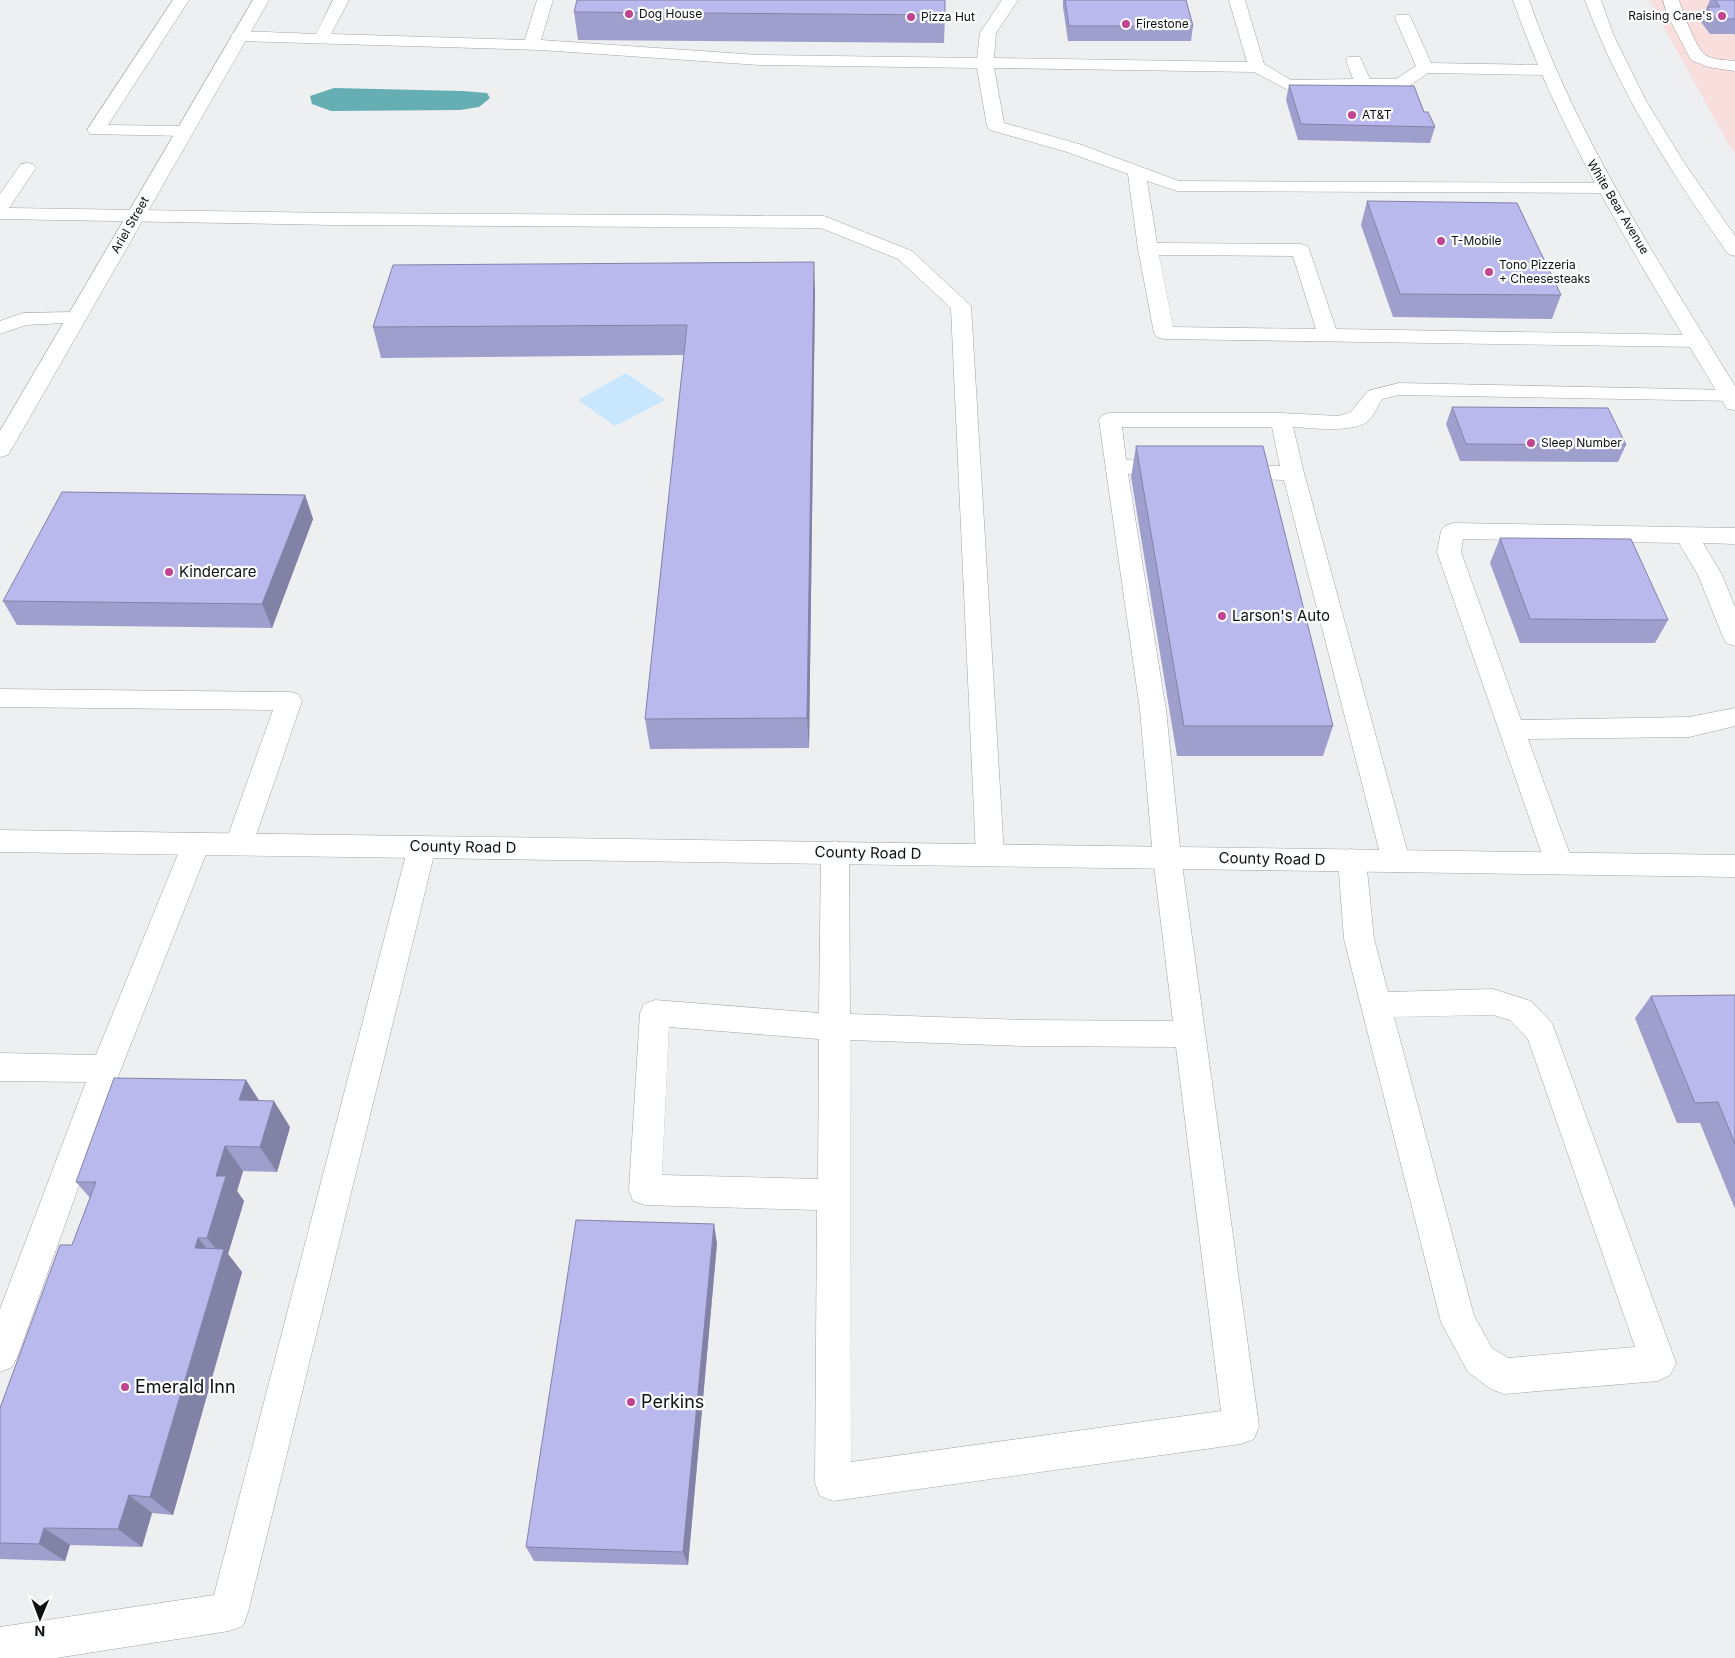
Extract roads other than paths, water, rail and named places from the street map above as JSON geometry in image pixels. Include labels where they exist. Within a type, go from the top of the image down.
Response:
[{"type":"street","points":[[181,0],[96,130],[184,131]]},
{"type":"street","name":"Ariel Street","points":[[0,450],[261,0]]},
{"type":"street","points":[[321,39],[341,0]]},
{"type":"street","points":[[531,44],[545,0]]},
{"type":"street","points":[[1010,0],[988,33],[985,64],[996,126],[1073,148],[1177,186],[1607,188]]},
{"type":"street","points":[[1236,0],[1257,67]]},
{"type":"street","name":"White Bear Avenue","points":[[1520,0],[1533,40],[1546,70],[1586,152],[1733,400]]},
{"type":"street","points":[[1593,0],[1600,22],[1628,83],[1658,136],[1735,250]]},
{"type":"street","points":[[1671,0],[1675,14],[1697,57],[1708,62],[1735,66]]},
{"type":"street","points":[[1403,18],[1426,68]]},
{"type":"street","points":[[239,36],[531,44],[759,60],[1257,67],[1288,85],[1400,84],[1426,68],[1546,70]]},
{"type":"street","points":[[1354,60],[1363,84]]},
{"type":"street","points":[[0,207],[27,168]]},
{"type":"street","points":[[1137,172],[1148,249],[1164,333],[1698,341]]},
{"type":"street","points":[[0,213],[334,219],[824,222],[905,255],[961,306],[990,855]]},
{"type":"street","points":[[1148,249],[1301,250],[1328,335]]},
{"type":"street","points":[[0,328],[23,319],[75,318]]},
{"type":"street","points":[[835,852],[836,1027],[833,1194],[833,1483],[1241,1426],[1191,1034],[1166,857],[1164,798],[1145,650],[1110,420],[1281,420],[1333,423],[1350,421],[1359,417],[1375,395],[1399,389],[1733,400]]},
{"type":"street","points":[[1281,420],[1342,661],[1396,861]]},
{"type":"street","points":[[1116,467],[1293,473]]},
{"type":"street","points":[[1559,863],[1449,552],[1453,531],[1735,536]]},
{"type":"street","points":[[1687,536],[1710,575],[1735,637]]},
{"type":"street","points":[[0,698],[289,701],[239,844]]},
{"type":"street","points":[[1512,730],[1689,727],[1735,717]]},
{"type":"street","name":"County Road D","points":[[0,841],[1735,866]]},
{"type":"street","points":[[0,1355],[106,1069],[196,844]]},
{"type":"street","points":[[0,1647],[229,1612],[422,847]]},
{"type":"street","points":[[1352,860],[1359,939],[1376,1005],[1458,1322],[1480,1360],[1504,1376],[1658,1363],[1541,1032],[1520,1010],[1493,1002],[1376,1005]]},
{"type":"street","points":[[833,1194],[645,1190],[655,1013],[836,1027],[1023,1033],[1191,1034]]},
{"type":"street","points":[[0,1067],[106,1069]]},
{"type":"place","name":"Dog House","points":[[629,14]]},
{"type":"place","name":"Raising Cane's","points":[[1722,16]]},
{"type":"place","name":"Pizza Hut","points":[[911,17]]},
{"type":"place","name":"Firestone","points":[[1126,24]]},
{"type":"place","name":"AT&T","points":[[1352,115]]},
{"type":"place","name":"T-Mobile","points":[[1441,241]]},
{"type":"place","name":"Tono Pizzeria + Cheesesteaks","points":[[1489,272]]},
{"type":"place","name":"Sleep Number","points":[[1531,443]]},
{"type":"place","name":"Kindercare","points":[[169,572]]},
{"type":"place","name":"Larson's Auto","points":[[1222,616]]},
{"type":"place","name":"Emerald Inn","points":[[125,1387]]},
{"type":"place","name":"Perkins","points":[[631,1402]]}]
